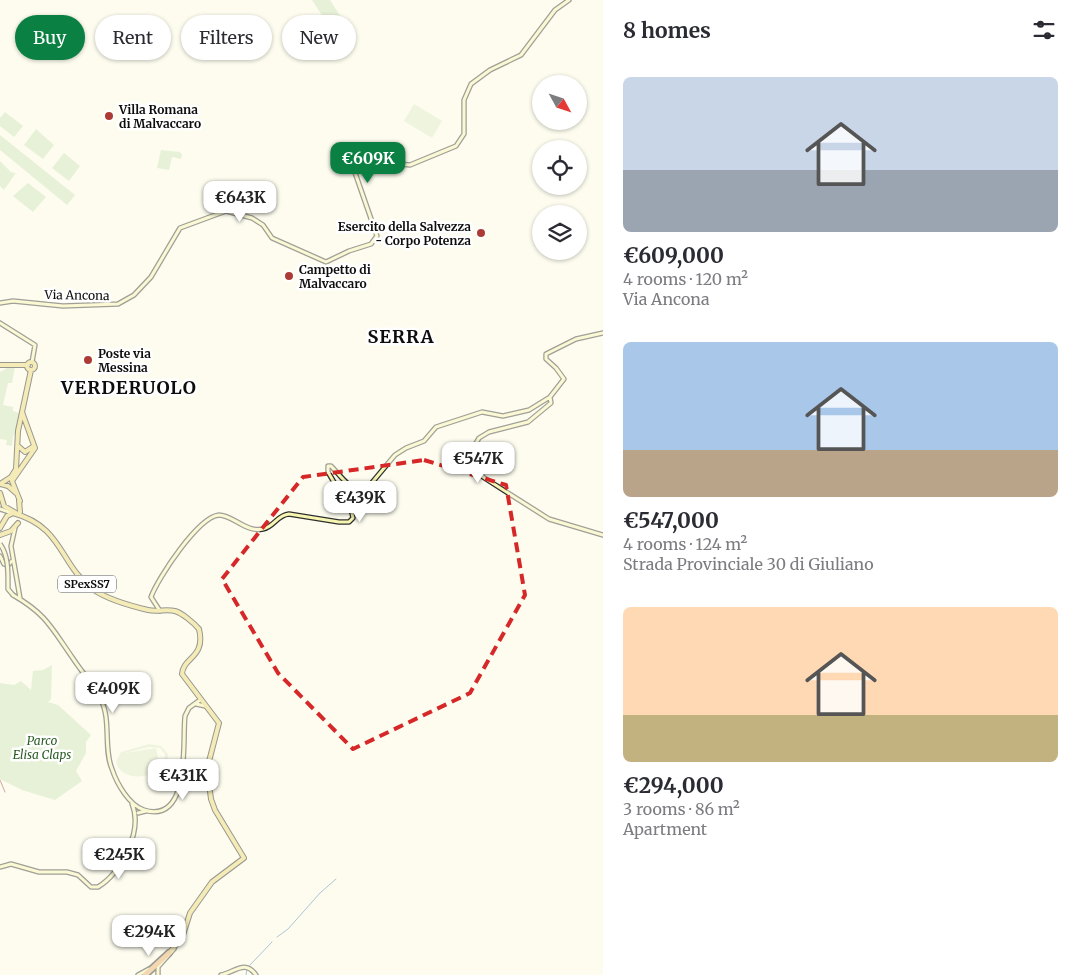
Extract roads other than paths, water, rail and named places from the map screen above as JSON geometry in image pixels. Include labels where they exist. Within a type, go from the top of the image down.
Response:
[{"type":"highway","points":[[145,975],[169,953]]},
{"type":"main road","name":"Via Ancona","points":[[0,303],[13,301],[63,306],[118,304],[134,295],[151,277],[180,228],[226,211],[252,218],[263,225],[272,238],[287,243],[326,262],[373,242],[377,234],[366,208],[352,164],[352,159],[356,154],[379,162],[412,165],[456,146],[464,134],[464,98],[472,82],[521,54],[556,9],[569,0]]},
{"type":"main road","points":[[0,323],[35,345],[32,362],[35,366],[31,370],[18,428],[16,469],[11,477],[1,483]]},
{"type":"main road","points":[[158,975],[158,968],[183,935],[190,913],[212,882],[244,858],[215,810],[211,799],[207,769],[219,725],[200,700],[182,671],[199,650],[200,629],[175,611],[160,611],[152,597],[167,566],[200,528],[216,516],[223,516],[244,526],[260,530],[269,527],[281,516],[289,514],[349,522],[353,515],[327,469],[328,465],[354,488],[364,492],[371,486],[394,455],[424,441],[438,426],[482,412],[506,416],[533,408],[550,397],[564,379],[546,359],[546,354],[576,339],[603,333]]},
{"type":"main road","points":[[0,365],[28,365],[32,362]]},
{"type":"main road","points":[[28,365],[31,370]]},
{"type":"main road","points":[[550,397],[551,403],[528,422],[489,432],[479,438],[472,450],[473,464],[484,478],[549,519],[603,535]]},
{"type":"main road","points":[[0,493],[4,506],[20,514],[20,501],[12,481],[34,450],[34,444],[22,411]]},
{"type":"main road","points":[[18,428],[22,426],[28,428]]},
{"type":"main road","points":[[17,444],[19,449],[25,452],[32,449],[34,444]]},
{"type":"main road","points":[[1,483],[11,488],[20,501]]},
{"type":"main road","name":"SPexSS7","points":[[0,509],[20,514],[47,531],[56,540],[78,574],[96,590],[106,596],[149,611],[160,611]]},
{"type":"main road","points":[[0,528],[6,516],[13,513]]},
{"type":"main road","points":[[1,535],[11,531],[17,524]]},
{"type":"main road","points":[[17,524],[11,540],[12,559],[20,598]]},
{"type":"main road","points":[[0,544],[4,552],[8,571],[8,589],[13,595],[37,610],[59,636],[103,704],[111,768],[137,810],[132,844],[126,856],[108,880],[96,888],[89,886],[78,875],[67,872],[39,872],[11,864],[0,867]]},
{"type":"main road","points":[[6,553],[12,559],[7,565],[3,564],[0,558],[6,553]]},
{"type":"main road","points":[[195,703],[197,695]]},
{"type":"main road","points":[[137,810],[158,810],[166,807],[179,790],[183,774],[185,721],[189,708],[200,700]]},
{"type":"main road","points":[[195,703],[207,708]]},
{"type":"main road","points":[[138,975],[175,947]]},
{"type":"main road","points":[[220,975],[244,966],[250,968],[256,975]]},
{"type":"waterway","points":[[277,937],[288,929],[320,893],[336,879]]},
{"type":"waterway","points":[[250,965],[272,942]]},
{"type":"waterway","points":[[246,975],[247,969]]},
{"type":"railway","points":[[0,780],[5,792]]},
{"type":"place","name":"Villa Romana di Malvaccaro","points":[[109,116]]},
{"type":"place","name":"Esercito della Salvezza - Corpo Potenza","points":[[481,233]]},
{"type":"place","name":"Campetto di Malvaccaro","points":[[289,276]]},
{"type":"place","name":"Poste via Messina","points":[[88,360]]},
{"type":"district","name":"SERRA","points":[[401,336]]},
{"type":"district","name":"VERDERUOLO","points":[[129,387]]},
{"type":"park label","name":"Parco Elisa Claps","points":[[42,747]]}]
